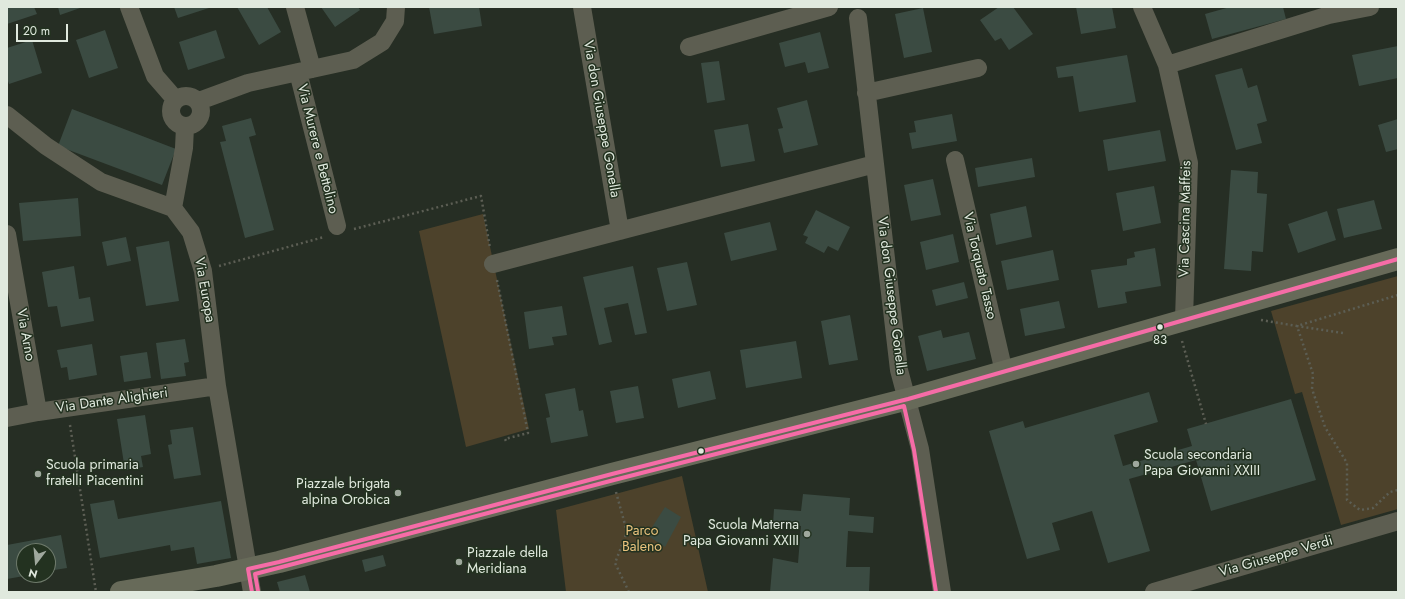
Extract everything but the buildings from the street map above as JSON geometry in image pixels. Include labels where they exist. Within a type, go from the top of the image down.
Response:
[{"type":"street","points":[[129,7],[155,76],[175,99]]},
{"type":"street","name":"Via Murere e Bettolino","points":[[295,7],[305,70],[338,231]]},
{"type":"street","name":"Via Murere e Bettolino","points":[[199,101],[248,83],[353,60],[382,42],[396,21],[396,7]]},
{"type":"street","name":"Via don Giuseppe Gonella","points":[[582,7],[620,230]]},
{"type":"street","points":[[689,47],[829,7]]},
{"type":"street","name":"Via Cascina Maffeis","points":[[1142,7],[1167,65],[1189,163],[1180,320]]},
{"type":"street","points":[[1167,65],[1329,15],[1370,7]]},
{"type":"street","name":"Via don Giuseppe Gonella","points":[[858,18],[899,370],[908,399],[920,449],[942,592]]},
{"type":"street","points":[[866,93],[978,68]]},
{"type":"street","points":[[187,95],[199,101],[202,113],[196,123],[185,127],[174,121],[170,110],[175,99],[187,95]]},
{"type":"street","points":[[9,112],[46,146],[101,182],[173,208],[184,148],[185,127]]},
{"type":"street","name":"Via Torquato Tasso","points":[[955,160],[1004,372]]},
{"type":"street","points":[[493,264],[875,164]]},
{"type":"street","name":"Via Europa","points":[[173,208],[191,232],[203,271],[217,386],[252,592]]},
{"type":"street","name":"Via Arno","points":[[7,234],[38,412]]},
{"type":"street","points":[[121,592],[216,576],[287,560],[612,474],[908,399],[1180,320],[1398,259]]},
{"type":"street","name":"Via Dante Alighieri","points":[[7,418],[38,412],[217,386]]},
{"type":"street","name":"Via Giuseppe Verdi","points":[[1154,592],[1398,521]]},
{"type":"path","points":[[203,271],[338,231],[481,196],[493,264],[528,433],[506,439],[506,441]]},
{"type":"path","points":[[1297,326],[1398,295]]},
{"type":"path","points":[[1256,319],[1343,333]]},
{"type":"path","points":[[1180,320],[1206,424]]},
{"type":"path","points":[[1297,326],[1313,374],[1312,389],[1325,427],[1347,463],[1347,500],[1360,510],[1373,508],[1390,492],[1398,490]]},
{"type":"path","points":[[67,409],[96,592]]},
{"type":"path","points":[[612,474],[627,532],[615,563],[629,592]]},
{"type":"green space","points":[[483,214],[529,429],[466,447],[419,231]]},
{"type":"green space","points":[[1398,276],[1398,509],[1341,525],[1302,392],[1295,394],[1271,311]]},
{"type":"green space","name":"Parco Baleno","points":[[682,476],[708,592],[566,592],[556,510]]},
{"type":"transit line","points":[[252,592],[248,569],[612,474],[908,399],[1398,259]]},
{"type":"transit line","points":[[258,591],[255,574],[904,406],[914,450],[936,592]]},
{"type":"place","name":"83","points":[[1160,327]]},
{"type":"place","name":"Scuola secondaria Papa Giovanni XXIII","points":[[1136,464]]},
{"type":"place","name":"Scuola primaria fratelli Piacentini","points":[[38,474]]},
{"type":"place","name":"Piazzale brigata alpina Orobica","points":[[398,493]]},
{"type":"place","name":"Scuola Materna Papa Giovanni XXIII","points":[[807,534]]},
{"type":"place","name":"Piazzale della Meridiana","points":[[459,562]]}]
